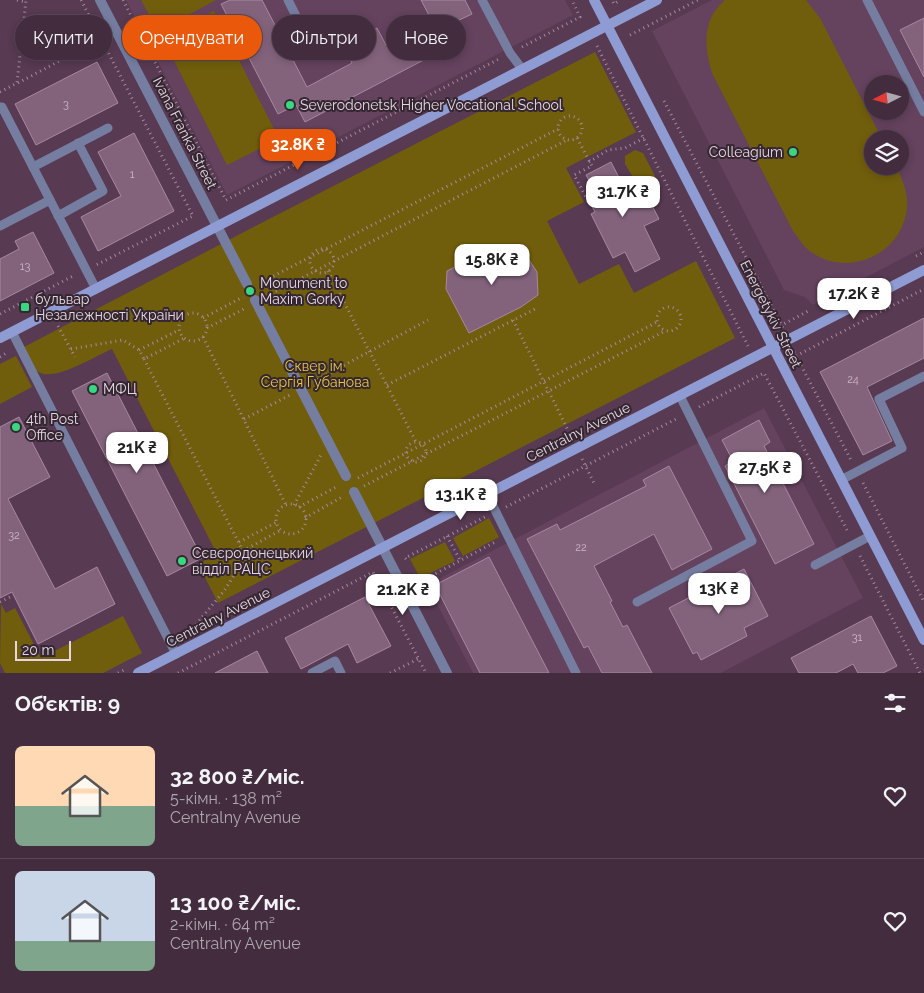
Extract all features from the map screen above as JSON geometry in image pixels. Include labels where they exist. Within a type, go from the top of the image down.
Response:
[{"type":"street","name":"Ivana Franka Street","points":[[100,0],[217,226],[252,284]]},
{"type":"street","name":"Energetykiv Street","points":[[594,0],[924,639]]},
{"type":"street","points":[[0,338],[657,0]]},
{"type":"street","name":"Centralny Avenue","points":[[143,672],[924,270]]},
{"type":"street","points":[[256,301],[328,441],[351,478]]},
{"type":"street","points":[[353,492],[447,673]]},
{"type":"lane","points":[[288,0],[296,15]]},
{"type":"lane","points":[[482,0],[510,53],[522,69]]},
{"type":"lane","points":[[867,0],[924,112]]},
{"type":"lane","points":[[0,107],[2,107],[96,289]]},
{"type":"lane","points":[[33,167],[108,128]]},
{"type":"lane","points":[[58,216],[104,191],[78,143]]},
{"type":"lane","points":[[0,226],[50,200]]},
{"type":"lane","points":[[12,332],[176,654]]},
{"type":"lane","points":[[841,480],[902,448],[879,399],[924,376]]},
{"type":"lane","points":[[637,602],[752,541],[680,396]]},
{"type":"lane","points":[[488,494],[576,673]]},
{"type":"lane","points":[[815,565],[870,536]]},
{"type":"lane","points":[[312,673],[335,661],[341,673]]},
{"type":"path","points":[[17,0],[26,1],[17,83]]},
{"type":"path","points":[[81,0],[89,15]]},
{"type":"path","points":[[123,0],[226,200],[580,17],[572,0]]},
{"type":"path","points":[[612,0],[614,4],[620,0]]},
{"type":"path","points":[[634,44],[630,35],[698,0]]},
{"type":"path","points":[[595,47],[597,46],[748,345]]},
{"type":"path","points":[[0,92],[61,60]]},
{"type":"path","points":[[0,314],[193,216],[112,60]]},
{"type":"path","points":[[662,96],[781,325]]},
{"type":"path","points":[[207,328],[203,318],[194,313],[184,316],[179,330],[185,338],[194,341],[202,337],[207,328],[256,301],[567,140],[577,138],[583,130],[582,125],[576,117],[571,115],[562,119],[558,129],[562,138],[567,140]]},
{"type":"path","points":[[252,284],[310,257],[558,129]]},
{"type":"path","points":[[577,138],[592,166],[574,175],[586,197]]},
{"type":"path","points":[[589,162],[608,150],[625,148],[644,138]]},
{"type":"path","points":[[310,257],[310,265],[316,271],[320,273],[328,271],[334,262],[332,254],[325,249]]},
{"type":"path","points":[[328,271],[416,442]]},
{"type":"path","points":[[782,364],[924,289]]},
{"type":"path","points":[[203,318],[243,297]]},
{"type":"path","points":[[667,307],[674,308],[679,311],[682,317],[681,324],[671,332],[665,331],[661,329],[657,322],[657,315],[667,307]]},
{"type":"path","points":[[387,385],[537,308]]},
{"type":"path","points":[[244,420],[428,320]]},
{"type":"path","points":[[513,320],[595,485]]},
{"type":"path","points":[[351,478],[406,452],[657,322]]},
{"type":"path","points":[[50,330],[58,326],[75,357]]},
{"type":"path","points":[[139,350],[179,330]]},
{"type":"path","points":[[305,518],[665,331]]},
{"type":"path","points":[[202,337],[286,505]]},
{"type":"path","points":[[144,359],[185,338]]},
{"type":"path","points":[[71,349],[123,340],[139,350],[243,551],[245,558],[224,591],[189,633]]},
{"type":"path","points":[[0,357],[20,346]]},
{"type":"path","points":[[409,566],[405,558],[764,373],[855,544],[919,673]]},
{"type":"path","points":[[294,505],[328,441]]},
{"type":"path","points":[[412,461],[406,452],[409,445],[416,442],[422,443],[427,450],[427,454]]},
{"type":"path","points":[[299,507],[340,486]]},
{"type":"path","points":[[286,505],[294,505],[304,512],[305,523],[300,531],[290,534],[281,530],[277,522],[278,512],[286,505]]},
{"type":"path","points":[[238,542],[277,522]]},
{"type":"path","points":[[243,551],[281,530]]},
{"type":"path","points":[[422,590],[418,583],[508,535]]},
{"type":"path","points":[[447,536],[460,560]]},
{"type":"path","points":[[178,673],[373,572],[426,673]]},
{"type":"path","points":[[0,602],[10,597]]},
{"type":"path","points":[[390,673],[418,658]]},
{"type":"shaded area","name":"Severodonetsk Higher Vocational School","points":[[126,0],[565,0],[573,15],[227,195],[157,60],[262,60],[262,15],[134,15]]},
{"type":"shaded area","name":"Colleagium","points":[[712,0],[924,0],[924,247],[813,305],[805,297],[784,290],[652,31]]},
{"type":"shaded area","points":[[764,408],[863,598],[721,673],[473,673],[427,585]]},
{"type":"green space","points":[[141,0],[216,0],[188,15],[149,15]]},
{"type":"green space","points":[[725,0],[806,0],[820,18],[864,104],[864,120],[872,120],[877,130],[864,130],[864,175],[900,175],[905,189],[907,208],[900,230],[891,243],[879,253],[865,260],[850,263],[834,262],[819,257],[805,247],[793,231],[712,73],[707,53],[707,34],[712,16]]},
{"type":"green space","points":[[214,11],[216,15],[206,15]]},
{"type":"green space","name":"Сквер ім. Сергія Губанова","points":[[595,52],[636,132],[566,168],[584,202],[547,221],[579,284],[619,264],[634,293],[696,261],[735,338],[218,603],[198,564],[217,554],[112,349],[74,367],[53,374],[44,374],[32,366],[22,348]]},
{"type":"green space","points":[[174,60],[239,60],[279,139],[227,165]]},
{"type":"green space","points":[[635,150],[643,153],[656,178],[646,184],[643,178],[636,182],[625,164],[625,156]]},
{"type":"green space","points":[[16,356],[32,387],[0,404],[0,364]]},
{"type":"green space","points":[[489,518],[499,537],[463,556],[453,538]]},
{"type":"green space","points":[[445,542],[455,561],[420,578],[410,559]]},
{"type":"green space","points":[[1,604],[6,613],[15,608],[41,658],[123,616],[142,653],[103,673],[5,673],[0,663]]},
{"type":"building","points":[[230,0],[262,0],[272,19],[272,60],[293,60],[307,87],[352,63],[350,60],[376,60],[377,28],[386,45],[386,60],[424,60],[305,122],[296,105],[278,114],[250,60],[262,60],[262,15],[227,15],[221,4]]},
{"type":"building","points":[[421,0],[465,0],[472,14],[466,17],[466,15],[429,15]]},
{"type":"building","points":[[924,18],[924,77],[900,30]]},
{"type":"building","points":[[97,62],[118,103],[36,145],[15,104]]},
{"type":"building","points":[[134,133],[174,211],[98,251],[81,217],[121,196],[98,152]]},
{"type":"building","points":[[611,162],[627,193],[642,186],[659,219],[644,226],[660,259],[635,272],[625,252],[613,258],[591,214],[595,212],[589,201],[598,197],[586,175]]},
{"type":"building","points":[[33,232],[54,273],[0,301],[0,259],[19,249],[15,241]]},
{"type":"building","points":[[508,245],[525,254],[537,272],[538,295],[521,307],[469,333],[446,289],[447,271],[477,256]]},
{"type":"building","points":[[924,318],[924,358],[867,387],[892,441],[863,455],[820,372]]},
{"type":"building","points":[[107,373],[202,558],[167,576],[72,391]]},
{"type":"building","points":[[19,417],[50,477],[8,499],[55,589],[97,567],[115,604],[38,644],[12,592],[0,598],[0,427]]},
{"type":"building","points":[[759,420],[770,442],[764,446],[814,544],[775,564],[725,466],[733,461],[722,440]]},
{"type":"building","points":[[669,466],[712,549],[672,570],[654,534],[594,566],[623,627],[627,625],[652,673],[602,673],[588,646],[584,648],[527,539],[557,524],[560,530],[646,486],[643,480]]},
{"type":"building","points":[[489,557],[549,673],[480,673],[435,585]]},
{"type":"building","points":[[744,569],[768,616],[744,628],[747,636],[701,660],[697,652],[693,654],[669,608]]},
{"type":"building","points":[[365,597],[391,646],[357,663],[348,644],[301,669],[285,638]]},
{"type":"building","points":[[871,616],[897,666],[883,673],[858,673],[853,664],[836,673],[799,673],[791,658]]},
{"type":"building","points":[[257,651],[268,673],[215,673]]},
{"type":"place","name":"Severodonetsk Higher Vocational School","points":[[290,105]]},
{"type":"place","name":"Colleagium","points":[[793,152]]},
{"type":"place","name":"Monument to Maxim Gorky","points":[[250,291]]},
{"type":"place","name":"бульвар Незалежності України","points":[[25,307]]},
{"type":"place","name":"МФЦ","points":[[93,389]]},
{"type":"place","name":"4th Post Office","points":[[16,427]]},
{"type":"place","name":"Сєвєродонецький відділ РАЦС","points":[[182,561]]}]
